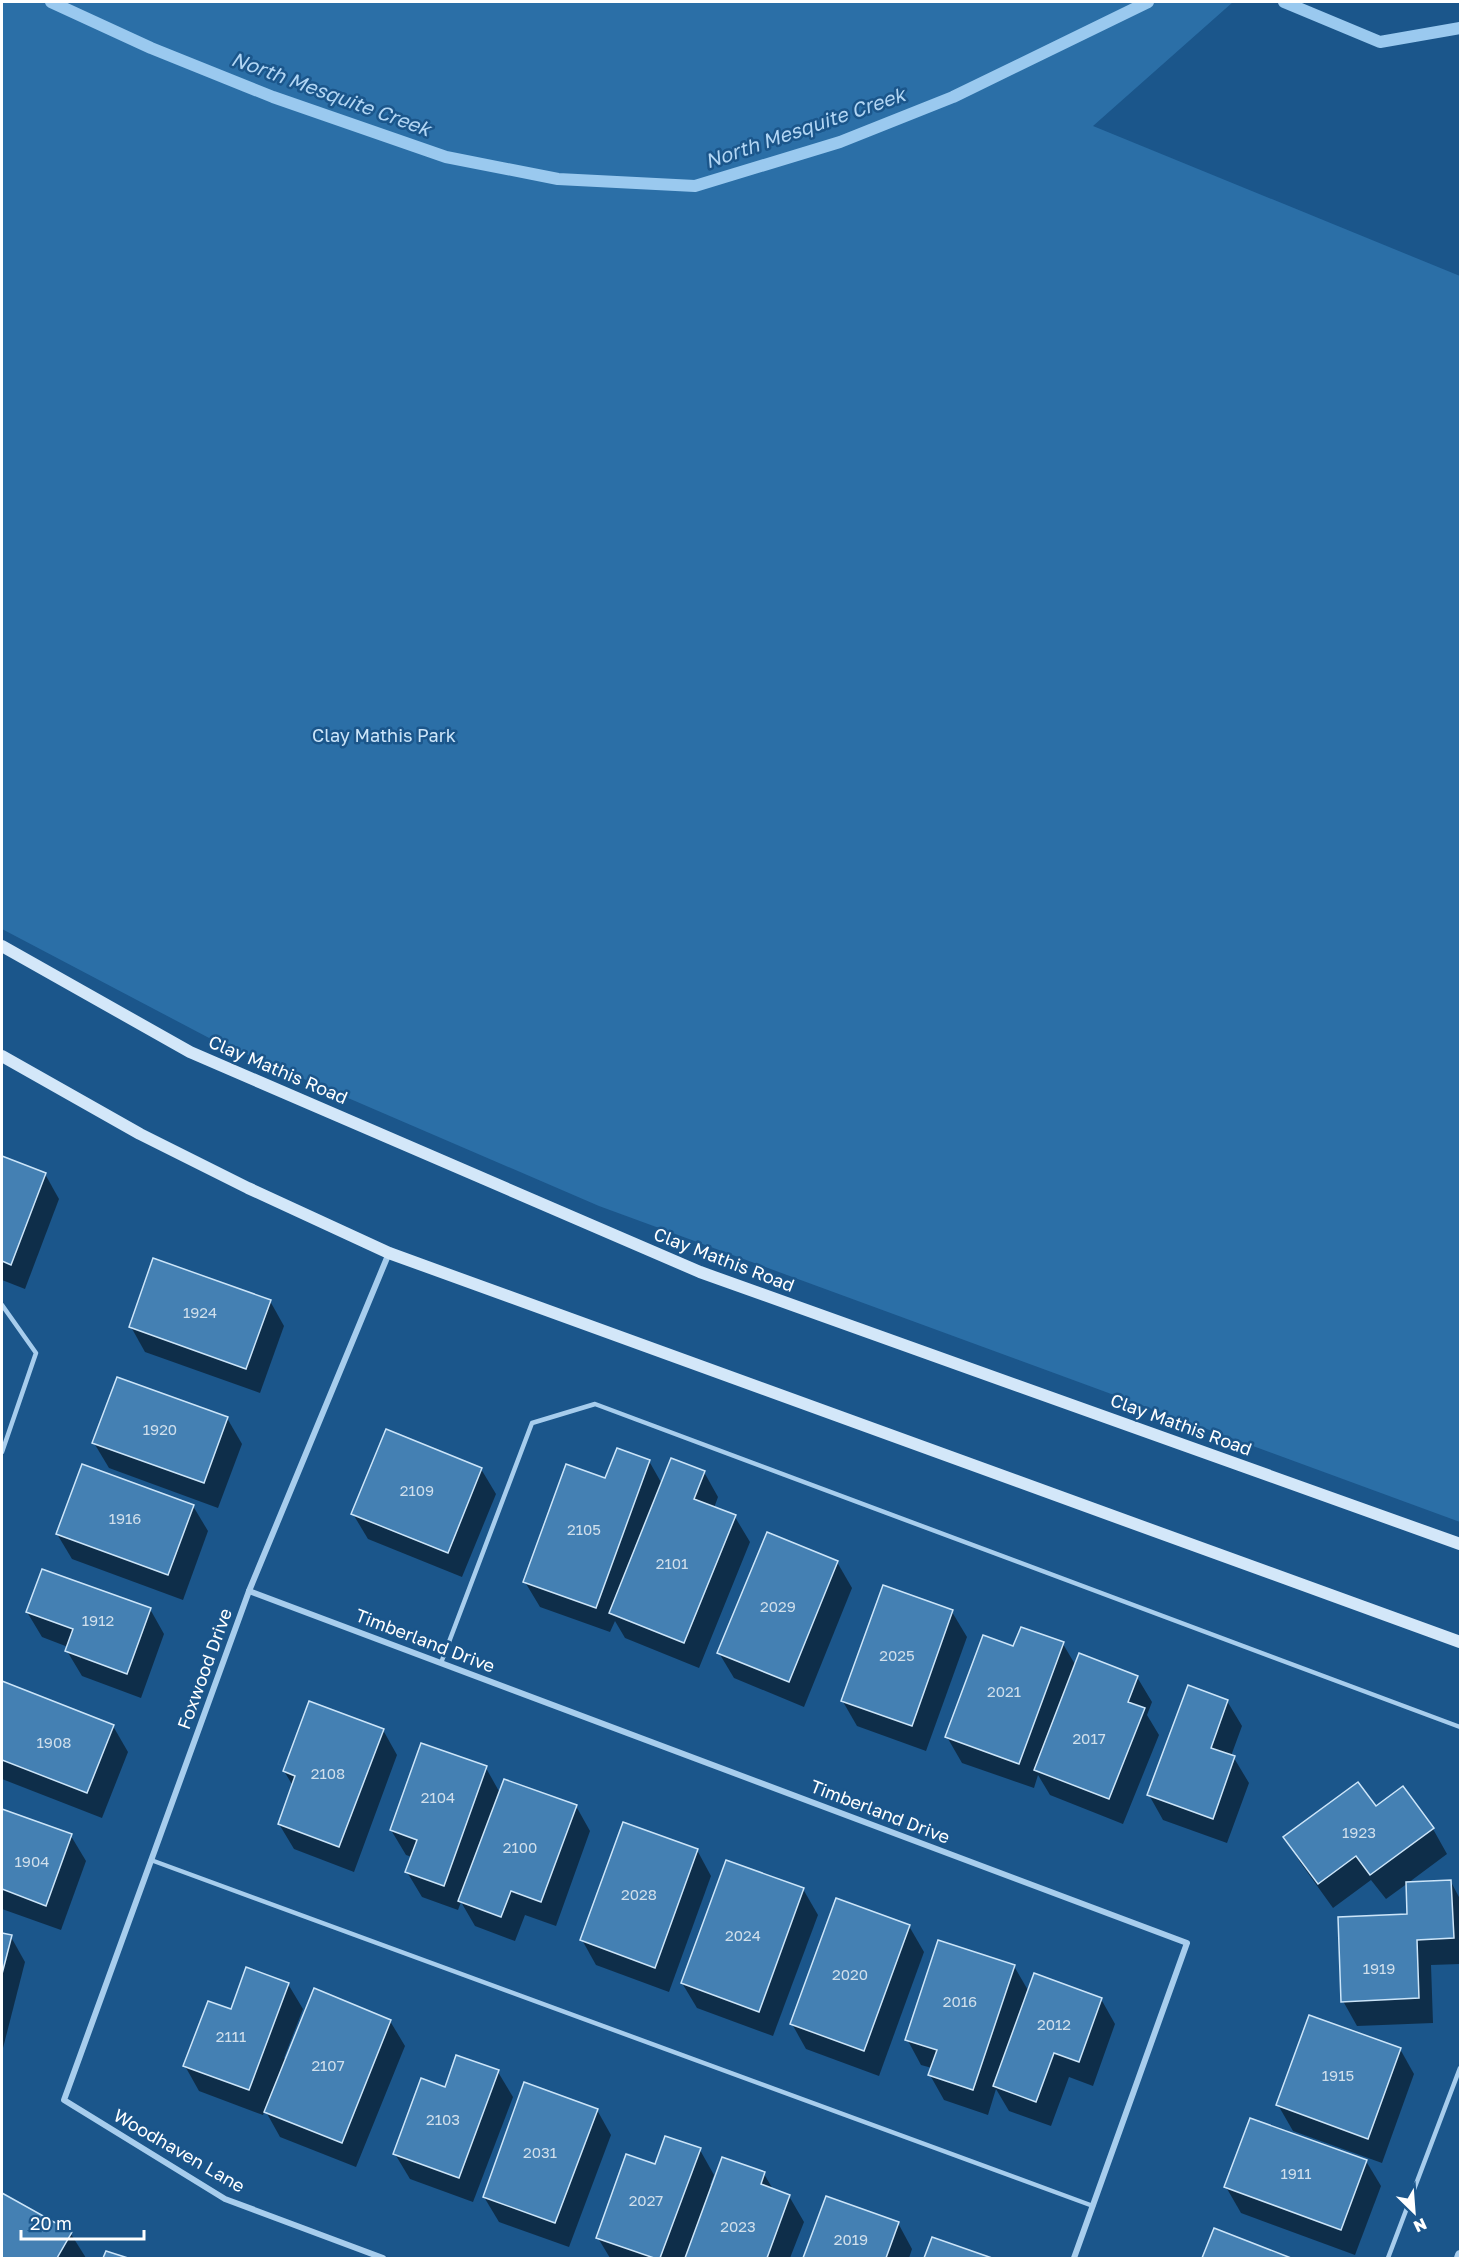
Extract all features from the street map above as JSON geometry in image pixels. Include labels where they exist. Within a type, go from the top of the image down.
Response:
[{"type":"main road","name":"Clay Mathis Road","points":[[2,946],[190,1052],[700,1272],[1461,1544]]},
{"type":"main road","points":[[2,1056],[140,1134],[248,1188],[389,1253],[1461,1642]]},
{"type":"street","name":"Foxwood Drive","points":[[64,2100],[249,1591],[389,1253]]},
{"type":"street","name":"Timberland Drive","points":[[249,1591],[1187,1943],[1074,2259]]},
{"type":"street","name":"Woodhaven Lane","points":[[64,2100],[225,2199],[383,2259]]},
{"type":"lane","points":[[2,1305],[36,1353],[2,1452]]},
{"type":"lane","points":[[441,1663],[532,1423],[595,1404],[1461,1727]]},
{"type":"lane","points":[[151,1860],[1093,2206]]},
{"type":"lane","points":[[1388,2259],[1461,2068]]},
{"type":"green space","name":"Clay Mathis Park","points":[[2,2],[1233,2],[1093,126],[1460,276],[1460,1522],[599,1206],[211,1039],[2,929]]},
{"type":"building","points":[[2,1156],[46,1173],[11,1265],[2,1261]]},
{"type":"building","points":[[153,1258],[271,1300],[246,1369],[129,1327]]},
{"type":"building","points":[[117,1377],[228,1417],[204,1483],[92,1443]]},
{"type":"building","points":[[386,1429],[482,1468],[448,1553],[351,1514]]},
{"type":"building","points":[[617,1448],[650,1460],[596,1608],[523,1582],[566,1464],[605,1478]]},
{"type":"building","points":[[671,1458],[705,1471],[694,1499],[736,1515],[684,1643],[609,1613]]},
{"type":"building","points":[[82,1464],[194,1505],[168,1575],[56,1534]]},
{"type":"building","points":[[767,1532],[838,1561],[789,1682],[717,1653]]},
{"type":"building","points":[[42,1569],[151,1608],[127,1674],[65,1651],[73,1629],[26,1612]]},
{"type":"building","points":[[883,1585],[953,1610],[912,1726],[841,1701]]},
{"type":"building","points":[[1021,1627],[1064,1642],[1019,1764],[945,1737],[983,1635],[1013,1646]]},
{"type":"building","points":[[1079,1653],[1138,1676],[1128,1702],[1145,1708],[1109,1799],[1034,1770]]},
{"type":"building","points":[[2,1681],[114,1725],[87,1793],[2,1760]]},
{"type":"building","points":[[1188,1685],[1228,1700],[1211,1748],[1235,1756],[1213,1819],[1147,1795]]},
{"type":"building","points":[[309,1701],[384,1729],[339,1847],[278,1824],[295,1776],[283,1771]]},
{"type":"building","points":[[421,1743],[487,1766],[444,1886],[405,1872],[417,1840],[390,1830]]},
{"type":"building","points":[[504,1779],[577,1805],[541,1902],[511,1891],[501,1917],[458,1901]]},
{"type":"building","points":[[1358,1782],[1376,1806],[1403,1786],[1434,1828],[1370,1875],[1356,1856],[1318,1884],[1283,1837]]},
{"type":"building","points":[[2,1809],[72,1834],[46,1906],[2,1889]]},
{"type":"building","points":[[623,1822],[698,1849],[655,1968],[580,1940]]},
{"type":"building","points":[[726,1860],[804,1888],[759,2012],[681,1983]]},
{"type":"building","points":[[1451,1880],[1454,1938],[1417,1940],[1419,1998],[1341,2002],[1338,1917],[1407,1914],[1406,1882]]},
{"type":"building","points":[[836,1898],[910,1925],[864,2051],[790,2024]]},
{"type":"building","points":[[2,1933],[12,1935],[2,1974]]},
{"type":"building","points":[[938,1940],[1015,1965],[973,2090],[928,2075],[937,2050],[905,2040]]},
{"type":"building","points":[[246,1967],[289,1983],[249,2090],[183,2066],[208,2001],[231,2009]]},
{"type":"building","points":[[1034,1973],[1102,1998],[1079,2062],[1054,2053],[1036,2102],[993,2086]]},
{"type":"building","points":[[314,1988],[391,2020],[342,2143],[264,2112]]},
{"type":"building","points":[[1309,2015],[1401,2048],[1368,2139],[1276,2105]]},
{"type":"building","points":[[456,2055],[499,2070],[459,2178],[393,2154],[421,2078],[445,2087]]},
{"type":"building","points":[[524,2082],[598,2109],[555,2223],[483,2197]]},
{"type":"building","points":[[1250,2118],[1367,2160],[1341,2230],[1224,2187]]},
{"type":"building","points":[[665,2136],[701,2148],[660,2258],[596,2238],[626,2154],[655,2164]]},
{"type":"building","points":[[722,2157],[765,2172],[761,2184],[790,2195],[767,2258],[685,2258]]},
{"type":"building","points":[[2,2193],[72,2232],[57,2258],[2,2258]]},
{"type":"building","points":[[826,2196],[899,2222],[886,2258],[803,2258]]},
{"type":"building","points":[[1214,2228],[1291,2258],[1202,2258]]},
{"type":"building","points":[[932,2237],[992,2258],[924,2258]]},
{"type":"building","points":[[106,2251],[128,2258],[103,2258]]},
{"type":"waterway","name":"North Mesquite Creek","points":[[51,2],[151,48],[273,97],[446,157],[558,179],[695,186],[840,142],[953,97],[1148,2]]},
{"type":"waterway","name":"North Mesquite Creek","points":[[1284,2],[1380,42],[1460,28]]}]
